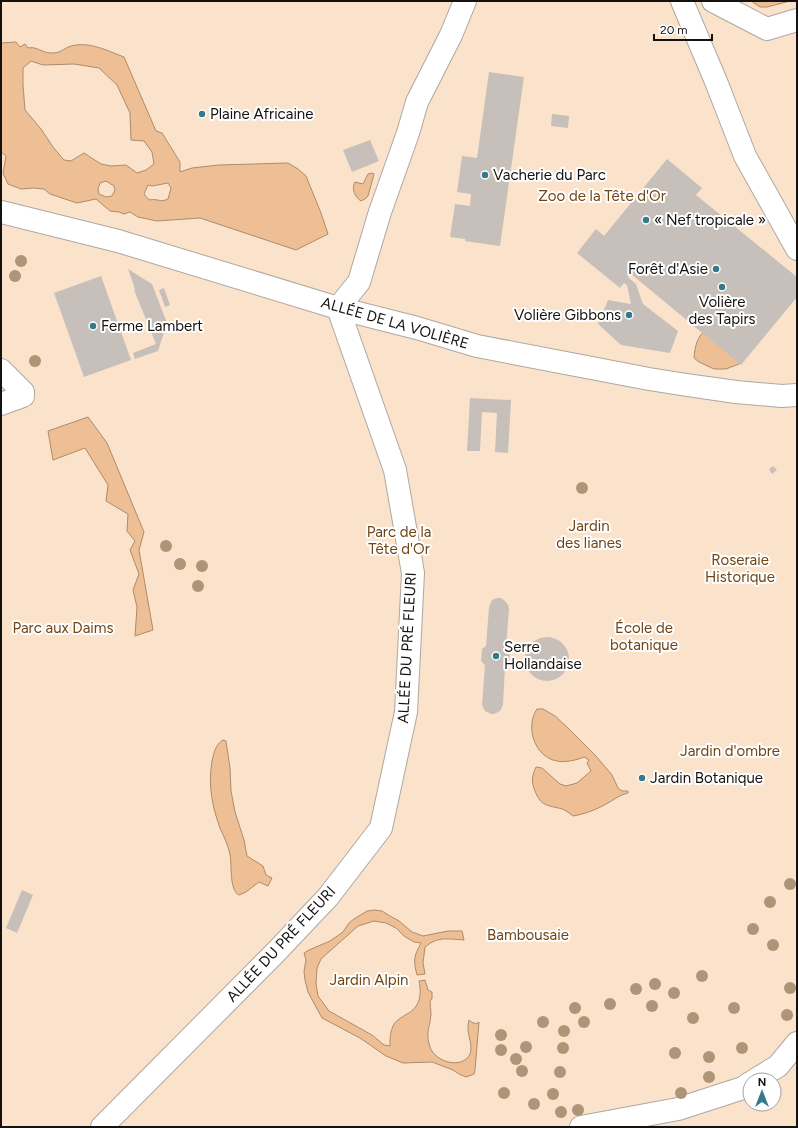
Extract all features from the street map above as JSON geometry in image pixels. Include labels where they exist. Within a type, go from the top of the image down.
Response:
[{"type":"street","points":[[338,308],[359,282],[380,212],[408,133],[417,102],[451,35],[465,1]]},
{"type":"street","points":[[682,1],[745,156],[797,249]]},
{"type":"street","points":[[713,1],[767,29],[797,20]]},
{"type":"street","name":"ALLÉE DE LA VOLIÈRE","points":[[1,212],[118,241],[338,308],[417,328],[477,346],[649,379],[727,391],[782,396],[797,395]]},
{"type":"street","name":"ALLÉE DU PRÉ FLEURI","points":[[102,1127],[275,953],[328,897],[381,828],[406,712],[413,573],[395,470],[338,308]]},
{"type":"street","points":[[1,370],[24,392],[23,396],[1,404]]},
{"type":"street","points":[[769,1072],[778,1066],[797,1043]]},
{"type":"street","points":[[581,1127],[678,1109],[742,1088]]},
{"type":"green space","name":"Parc de la Tête d'Or","points":[[1,1],[797,1],[797,1127],[1,1127]]},
{"type":"shaded area","points":[[751,1],[790,1],[767,7],[760,7]]},
{"type":"shaded area","points":[[16,42],[20,47],[25,44],[28,48],[34,48],[51,53],[60,52],[71,46],[85,45],[98,47],[124,57],[156,131],[162,133],[180,162],[180,172],[192,168],[219,165],[288,163],[306,176],[328,234],[296,250],[200,218],[157,221],[138,217],[130,212],[124,214],[110,211],[96,199],[77,203],[50,194],[44,189],[21,189],[8,184],[3,173],[6,156],[1,152],[1,43]],"holes":[[[31,61],[43,65],[74,64],[99,68],[117,85],[130,113],[131,140],[144,141],[152,152],[154,164],[146,170],[137,173],[126,165],[111,166],[101,164],[84,153],[71,161],[64,160],[25,110],[23,68]],[[106,181],[114,186],[115,190],[112,196],[106,197],[99,194],[98,189],[100,183]],[[168,183],[171,188],[168,199],[161,201],[150,200],[147,198],[144,194],[148,185],[152,186]]]},
{"type":"shaded area","points":[[368,174],[374,174],[368,196],[361,201],[354,193],[353,187],[355,182],[363,184]]},
{"type":"shaded area","points":[[725,318],[760,339],[739,364],[726,369],[714,369],[694,358],[695,349],[699,337],[707,329]]},
{"type":"shaded area","points":[[88,417],[107,443],[144,532],[139,550],[153,630],[135,636],[137,607],[133,590],[139,574],[130,550],[135,541],[127,531],[128,514],[106,501],[108,485],[85,448],[53,460],[48,431]]},
{"type":"shaded area","points":[[537,709],[543,709],[555,716],[568,728],[595,755],[612,775],[618,788],[622,791],[628,791],[628,793],[619,796],[594,810],[573,816],[566,811],[542,803],[537,796],[533,785],[533,776],[536,767],[542,768],[560,784],[566,786],[577,783],[591,771],[587,763],[589,760],[584,757],[560,762],[542,754],[537,747],[532,732],[533,716]]},
{"type":"shaded area","points":[[223,740],[226,741],[230,768],[231,791],[235,812],[244,840],[247,856],[263,866],[266,875],[272,878],[268,886],[259,882],[246,892],[239,895],[232,883],[230,854],[217,820],[210,778],[214,752]]},
{"type":"shaded area","points":[[367,911],[382,911],[399,921],[412,932],[423,936],[448,931],[462,931],[464,940],[439,940],[434,941],[425,947],[423,963],[425,974],[417,975],[415,958],[421,943],[414,942],[404,936],[396,928],[386,923],[374,921],[358,926],[321,959],[317,968],[316,984],[318,996],[329,1011],[372,1035],[384,1045],[390,1046],[390,1035],[394,1024],[415,1008],[420,996],[419,981],[425,980],[428,990],[432,992],[428,1034],[429,1042],[430,1047],[437,1057],[455,1063],[466,1059],[471,1050],[468,1029],[469,1020],[473,1023],[479,1022],[474,1074],[466,1077],[432,1062],[403,1063],[386,1056],[360,1038],[322,1018],[308,992],[304,971],[306,960],[304,953],[330,941],[343,932],[349,923],[354,919]]},
{"type":"building","name":"Vacherie du Parc","points":[[489,72],[524,77],[500,246],[465,241],[465,239],[450,237],[455,204],[470,206],[471,194],[457,192],[462,156],[477,158]]},
{"type":"building","points":[[552,114],[569,116],[568,128],[551,126]]},
{"type":"building","points":[[370,140],[379,161],[352,172],[343,150]]},
{"type":"building","name":"Volière des Tapirs","points":[[667,159],[702,188],[696,195],[797,277],[797,297],[741,365],[631,274],[628,277],[636,284],[643,304],[678,331],[670,353],[621,345],[598,324],[608,300],[631,304],[627,285],[624,283],[620,288],[577,253],[596,229],[604,236]]},
{"type":"building","points":[[128,269],[152,284],[167,323],[158,351],[135,359],[133,353],[156,344],[134,290],[135,289]]},
{"type":"building","name":"Ferme Lambert","points":[[101,276],[131,360],[84,377],[54,293]]},
{"type":"building","points":[[164,288],[170,305],[165,307],[159,290]]},
{"type":"building","points":[[470,398],[511,400],[508,453],[495,452],[497,413],[482,412],[480,451],[467,451]]},
{"type":"building","points":[[773,466],[777,470],[772,474],[769,469]]},
{"type":"building","name":"Serre Hollandaise","points":[[501,598],[505,601],[509,609],[506,647],[510,651],[509,663],[505,666],[503,705],[500,711],[491,714],[485,711],[482,705],[485,665],[481,661],[482,649],[486,646],[489,607],[492,600]]},
{"type":"building","points":[[543,637],[551,637],[563,643],[569,655],[569,663],[563,675],[551,681],[543,681],[531,675],[525,663],[525,655],[531,643]]},
{"type":"building","points":[[22,890],[33,895],[17,933],[6,928]]},
{"type":"place","name":"Plaine Africaine","points":[[202,114]]},
{"type":"place","name":"Vacherie du Parc","points":[[485,175]]},
{"type":"place","name":"« Nef tropicale »","points":[[646,220]]},
{"type":"place","name":"Forêt d'Asie","points":[[716,269]]},
{"type":"place","name":"Volière des Tapirs","points":[[722,287]]},
{"type":"place","name":"Volière Gibbons","points":[[629,315]]},
{"type":"place","name":"Ferme Lambert","points":[[93,326]]},
{"type":"place","name":"Serre Hollandaise","points":[[496,656]]},
{"type":"place","name":"Jardin Botanique","points":[[642,778]]},
{"type":"park label","name":"Zoo de la Tête d'Or","points":[[602,196]]},
{"type":"park label","name":"Jardin des lianes","points":[[589,534]]},
{"type":"park label","name":"Roseraie Historique","points":[[740,568]]},
{"type":"park label","name":"Parc aux Daims","points":[[63,628]]},
{"type":"park label","name":"École de botanique","points":[[644,636]]},
{"type":"park label","name":"Jardin d'ombre","points":[[730,751]]},
{"type":"park label","name":"Bambousaie","points":[[528,935]]},
{"type":"park label","name":"Jardin Alpin","points":[[369,980]]}]
